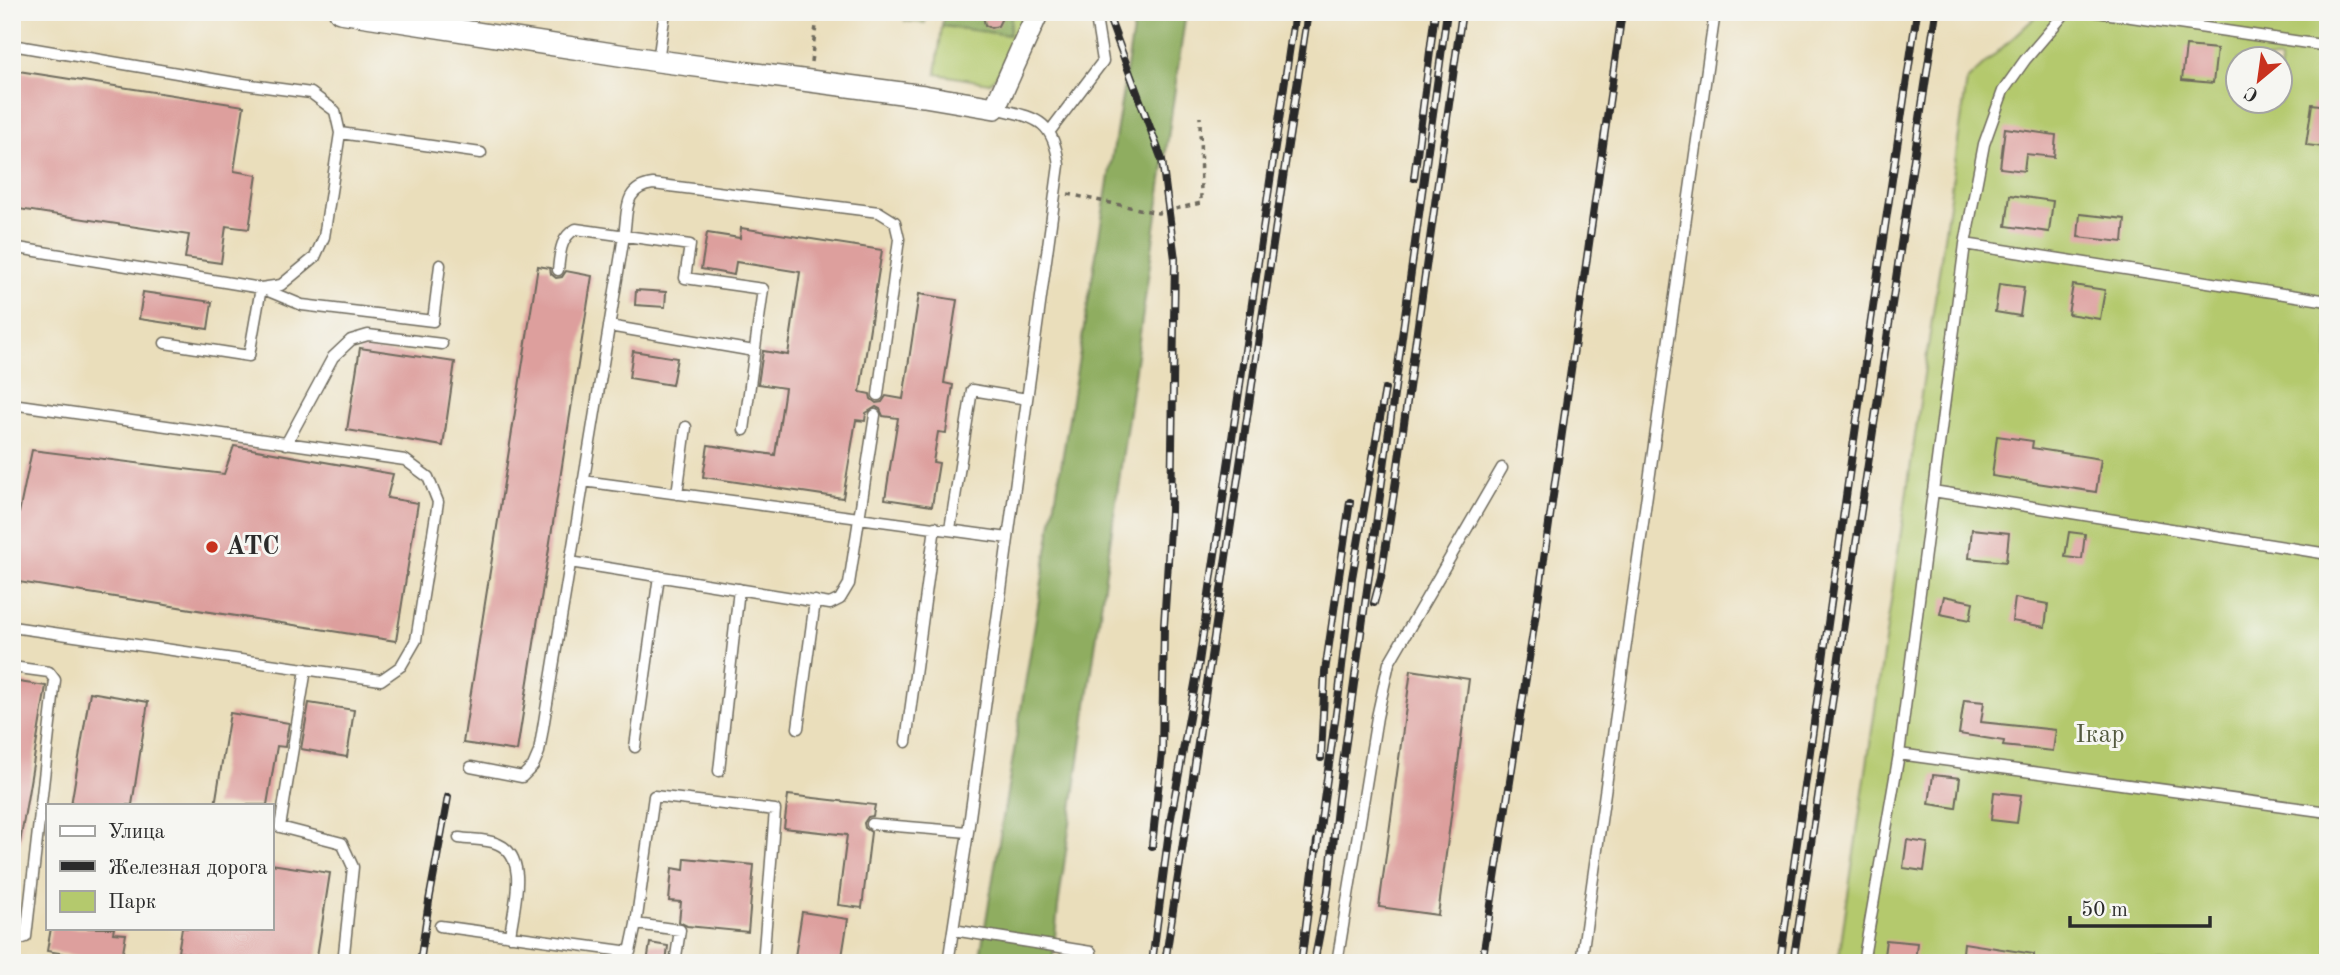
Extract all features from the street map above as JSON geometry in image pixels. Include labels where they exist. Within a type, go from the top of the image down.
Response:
[{"type":"street","points":[[340,12],[658,61],[995,108],[1038,12]]},
{"type":"lane","points":[[658,61],[665,12]]},
{"type":"lane","points":[[1050,131],[1103,61],[1095,12]]},
{"type":"lane","points":[[1581,963],[1715,12]]},
{"type":"lane","points":[[1863,963],[1899,754],[1965,244],[1984,144],[2003,91],[2025,60],[2066,12]]},
{"type":"lane","points":[[2097,12],[2328,46]]},
{"type":"lane","points":[[12,45],[311,93],[335,111],[340,134],[324,237],[315,257],[281,285],[261,288]]},
{"type":"lane","points":[[947,963],[968,832],[1059,165],[1056,145],[1050,131],[1031,117],[995,108]]},
{"type":"lane","points":[[340,134],[481,153]]},
{"type":"lane","points":[[471,767],[522,777],[533,766],[539,752],[631,193],[639,186],[653,184],[879,212],[895,222],[899,239],[878,395]]},
{"type":"lane","points":[[558,270],[562,243],[569,233],[576,229],[690,245],[685,278],[763,289],[744,430]]},
{"type":"lane","points":[[1965,244],[2328,301]]},
{"type":"lane","points":[[12,247],[261,288],[302,305],[433,321],[440,265]]},
{"type":"lane","points":[[165,343],[249,356],[261,288]]},
{"type":"lane","points":[[609,327],[754,351]]},
{"type":"lane","points":[[286,444],[333,357],[351,340],[368,335],[442,344]]},
{"type":"lane","points":[[950,529],[972,390],[1027,399]]},
{"type":"lane","points":[[12,404],[405,460],[428,477],[438,502],[416,640],[401,666],[381,680],[12,627]]},
{"type":"lane","points":[[570,562],[830,604],[841,599],[849,583],[876,415]]},
{"type":"lane","points":[[677,494],[686,427]]},
{"type":"lane","points":[[1337,963],[1377,718],[1389,663],[1502,468]]},
{"type":"lane","points":[[583,481],[1008,538]]},
{"type":"lane","points":[[1933,491],[2328,554]]},
{"type":"lane","points":[[906,742],[935,527]]},
{"type":"lane","points":[[635,747],[659,576]]},
{"type":"lane","points":[[719,771],[738,589]]},
{"type":"lane","points":[[798,728],[815,601]]},
{"type":"lane","points":[[12,667],[49,672],[55,680],[26,937],[12,942]]},
{"type":"lane","points":[[306,669],[280,827],[342,843],[353,867],[343,963]]},
{"type":"lane","points":[[1899,754],[2328,812]]},
{"type":"lane","points":[[440,926],[630,957],[654,796],[780,811],[763,963]]},
{"type":"lane","points":[[872,824],[968,832]]},
{"type":"lane","points":[[459,838],[497,843],[513,854],[518,869],[510,936]]},
{"type":"lane","points":[[636,924],[680,930],[675,963]]},
{"type":"lane","points":[[953,930],[1091,952]]},
{"type":"path","points":[[808,80],[818,12]]},
{"type":"path","points":[[943,12],[976,16]]},
{"type":"path","points":[[1055,191],[1158,214],[1201,203],[1200,117]]},
{"type":"green space","points":[[906,12],[926,12],[925,23],[905,21]]},
{"type":"green space","points":[[944,12],[1012,12],[1009,35],[942,26]]},
{"type":"green space","points":[[1012,12],[1028,12],[999,73],[989,83],[936,74],[942,26],[1009,35]]},
{"type":"green space","points":[[1136,12],[1186,12],[1058,907],[1053,957],[1055,963],[979,963]]},
{"type":"green space","name":"Ікар","points":[[2041,12],[2328,12],[2328,963],[1838,963],[1967,80]]},
{"type":"building","points":[[982,12],[1005,12],[998,26],[991,28],[985,25]]},
{"type":"building","points":[[2186,46],[2217,49],[2213,83],[2182,80]]},
{"type":"building","points":[[12,70],[244,106],[234,171],[257,175],[249,229],[226,226],[221,263],[185,258],[189,235],[12,208]]},
{"type":"building","points":[[2312,104],[2328,106],[2323,147],[2306,145]]},
{"type":"building","points":[[2005,128],[2056,135],[2054,157],[2026,154],[2024,171],[2000,168]]},
{"type":"building","points":[[2010,195],[2053,201],[2049,232],[2006,226]]},
{"type":"building","points":[[2080,214],[2125,219],[2123,242],[2078,237]]},
{"type":"building","points":[[741,228],[882,250],[860,392],[870,394],[876,403],[882,402],[886,396],[903,399],[919,294],[957,300],[944,383],[953,385],[946,433],[938,432],[933,462],[939,463],[932,506],[885,499],[898,418],[883,416],[876,407],[866,413],[865,421],[856,420],[843,498],[703,477],[708,445],[775,455],[785,388],[758,384],[763,351],[788,355],[800,272],[736,262],[734,275],[701,269],[707,233],[740,238]]},
{"type":"building","points":[[538,266],[550,268],[551,274],[556,278],[562,277],[566,271],[592,276],[517,751],[463,743]]},
{"type":"building","points":[[1999,284],[2024,287],[2020,316],[1995,312]]},
{"type":"building","points":[[2073,285],[2105,290],[2100,319],[2068,314]]},
{"type":"building","points":[[636,290],[666,292],[665,307],[635,305]]},
{"type":"building","points":[[143,292],[212,302],[208,329],[139,319]]},
{"type":"building","points":[[360,348],[455,362],[443,446],[347,430]]},
{"type":"building","points":[[633,351],[677,358],[672,385],[629,378]]},
{"type":"building","points":[[1997,436],[2033,441],[2032,448],[2101,459],[2096,492],[1992,476]]},
{"type":"building","name":"АТС","points":[[234,446],[393,474],[387,498],[418,503],[396,641],[12,581],[12,512],[19,513],[32,450],[224,474]]},
{"type":"building","points":[[1972,529],[2009,533],[2006,562],[1969,558]]},
{"type":"building","points":[[2069,532],[2085,534],[2082,559],[2065,557]]},
{"type":"building","points":[[1944,596],[1973,602],[1970,620],[1940,614]]},
{"type":"building","points":[[2015,598],[2048,604],[2045,627],[2012,621]]},
{"type":"building","points":[[1411,670],[1469,679],[1438,915],[1379,907]]},
{"type":"building","points":[[12,681],[46,686],[20,843],[12,842]]},
{"type":"building","points":[[90,692],[148,702],[132,804],[71,804]]},
{"type":"building","points":[[1964,700],[1984,702],[1981,722],[2056,730],[2053,751],[2003,746],[2004,741],[1959,734]]},
{"type":"building","points":[[309,703],[354,710],[347,757],[301,749]]},
{"type":"building","points":[[230,713],[289,723],[285,747],[277,746],[267,804],[215,804]]},
{"type":"building","points":[[1933,775],[1960,778],[1956,808],[1929,804]]},
{"type":"building","points":[[1994,792],[2021,795],[2017,823],[1991,820]]},
{"type":"building","points":[[788,795],[875,805],[873,816],[868,817],[864,823],[865,828],[871,832],[862,908],[838,905],[847,835],[784,828]]},
{"type":"building","points":[[1907,840],[1928,843],[1924,871],[1903,868]]},
{"type":"building","points":[[685,858],[754,865],[748,932],[687,926],[679,922],[681,902],[669,901],[672,868],[684,870]]},
{"type":"building","points":[[273,864],[330,873],[316,963],[243,963],[178,952],[182,930],[273,930]]},
{"type":"building","points":[[802,912],[848,919],[841,963],[794,963]]},
{"type":"building","points":[[51,930],[114,930],[113,933],[126,934],[121,963],[47,951]]},
{"type":"building","points":[[1886,940],[1917,943],[1915,963],[1883,963]]},
{"type":"building","points":[[650,943],[668,946],[666,963],[647,963]]},
{"type":"building","points":[[1964,943],[2034,954],[2034,963],[1962,963]]},
{"type":"railway","points":[[1107,12],[1162,160],[1175,259],[1171,512],[1164,626],[1162,752],[1152,846]]},
{"type":"railway","points":[[1152,963],[1170,823],[1199,662],[1295,12]]},
{"type":"railway","points":[[1165,963],[1308,12]]},
{"type":"railway","points":[[1414,178],[1435,12]]},
{"type":"railway","points":[[1314,963],[1328,891],[1338,799],[1447,12]]},
{"type":"railway","points":[[1374,603],[1381,577],[1396,480],[1462,12]]},
{"type":"railway","points":[[1482,963],[1540,587],[1622,12]]},
{"type":"railway","points":[[1780,963],[1917,12]]},
{"type":"railway","points":[[1793,963],[1936,12]]},
{"type":"railway","points":[[1317,850],[1352,578],[1385,389]]},
{"type":"railway","points":[[1321,758],[1325,671],[1350,502]]},
{"type":"railway","points":[[420,963],[448,797]]},
{"type":"railway","points":[[1301,963],[1317,841]]},
{"type":"place","name":"АТС","points":[[212,547]]}]
